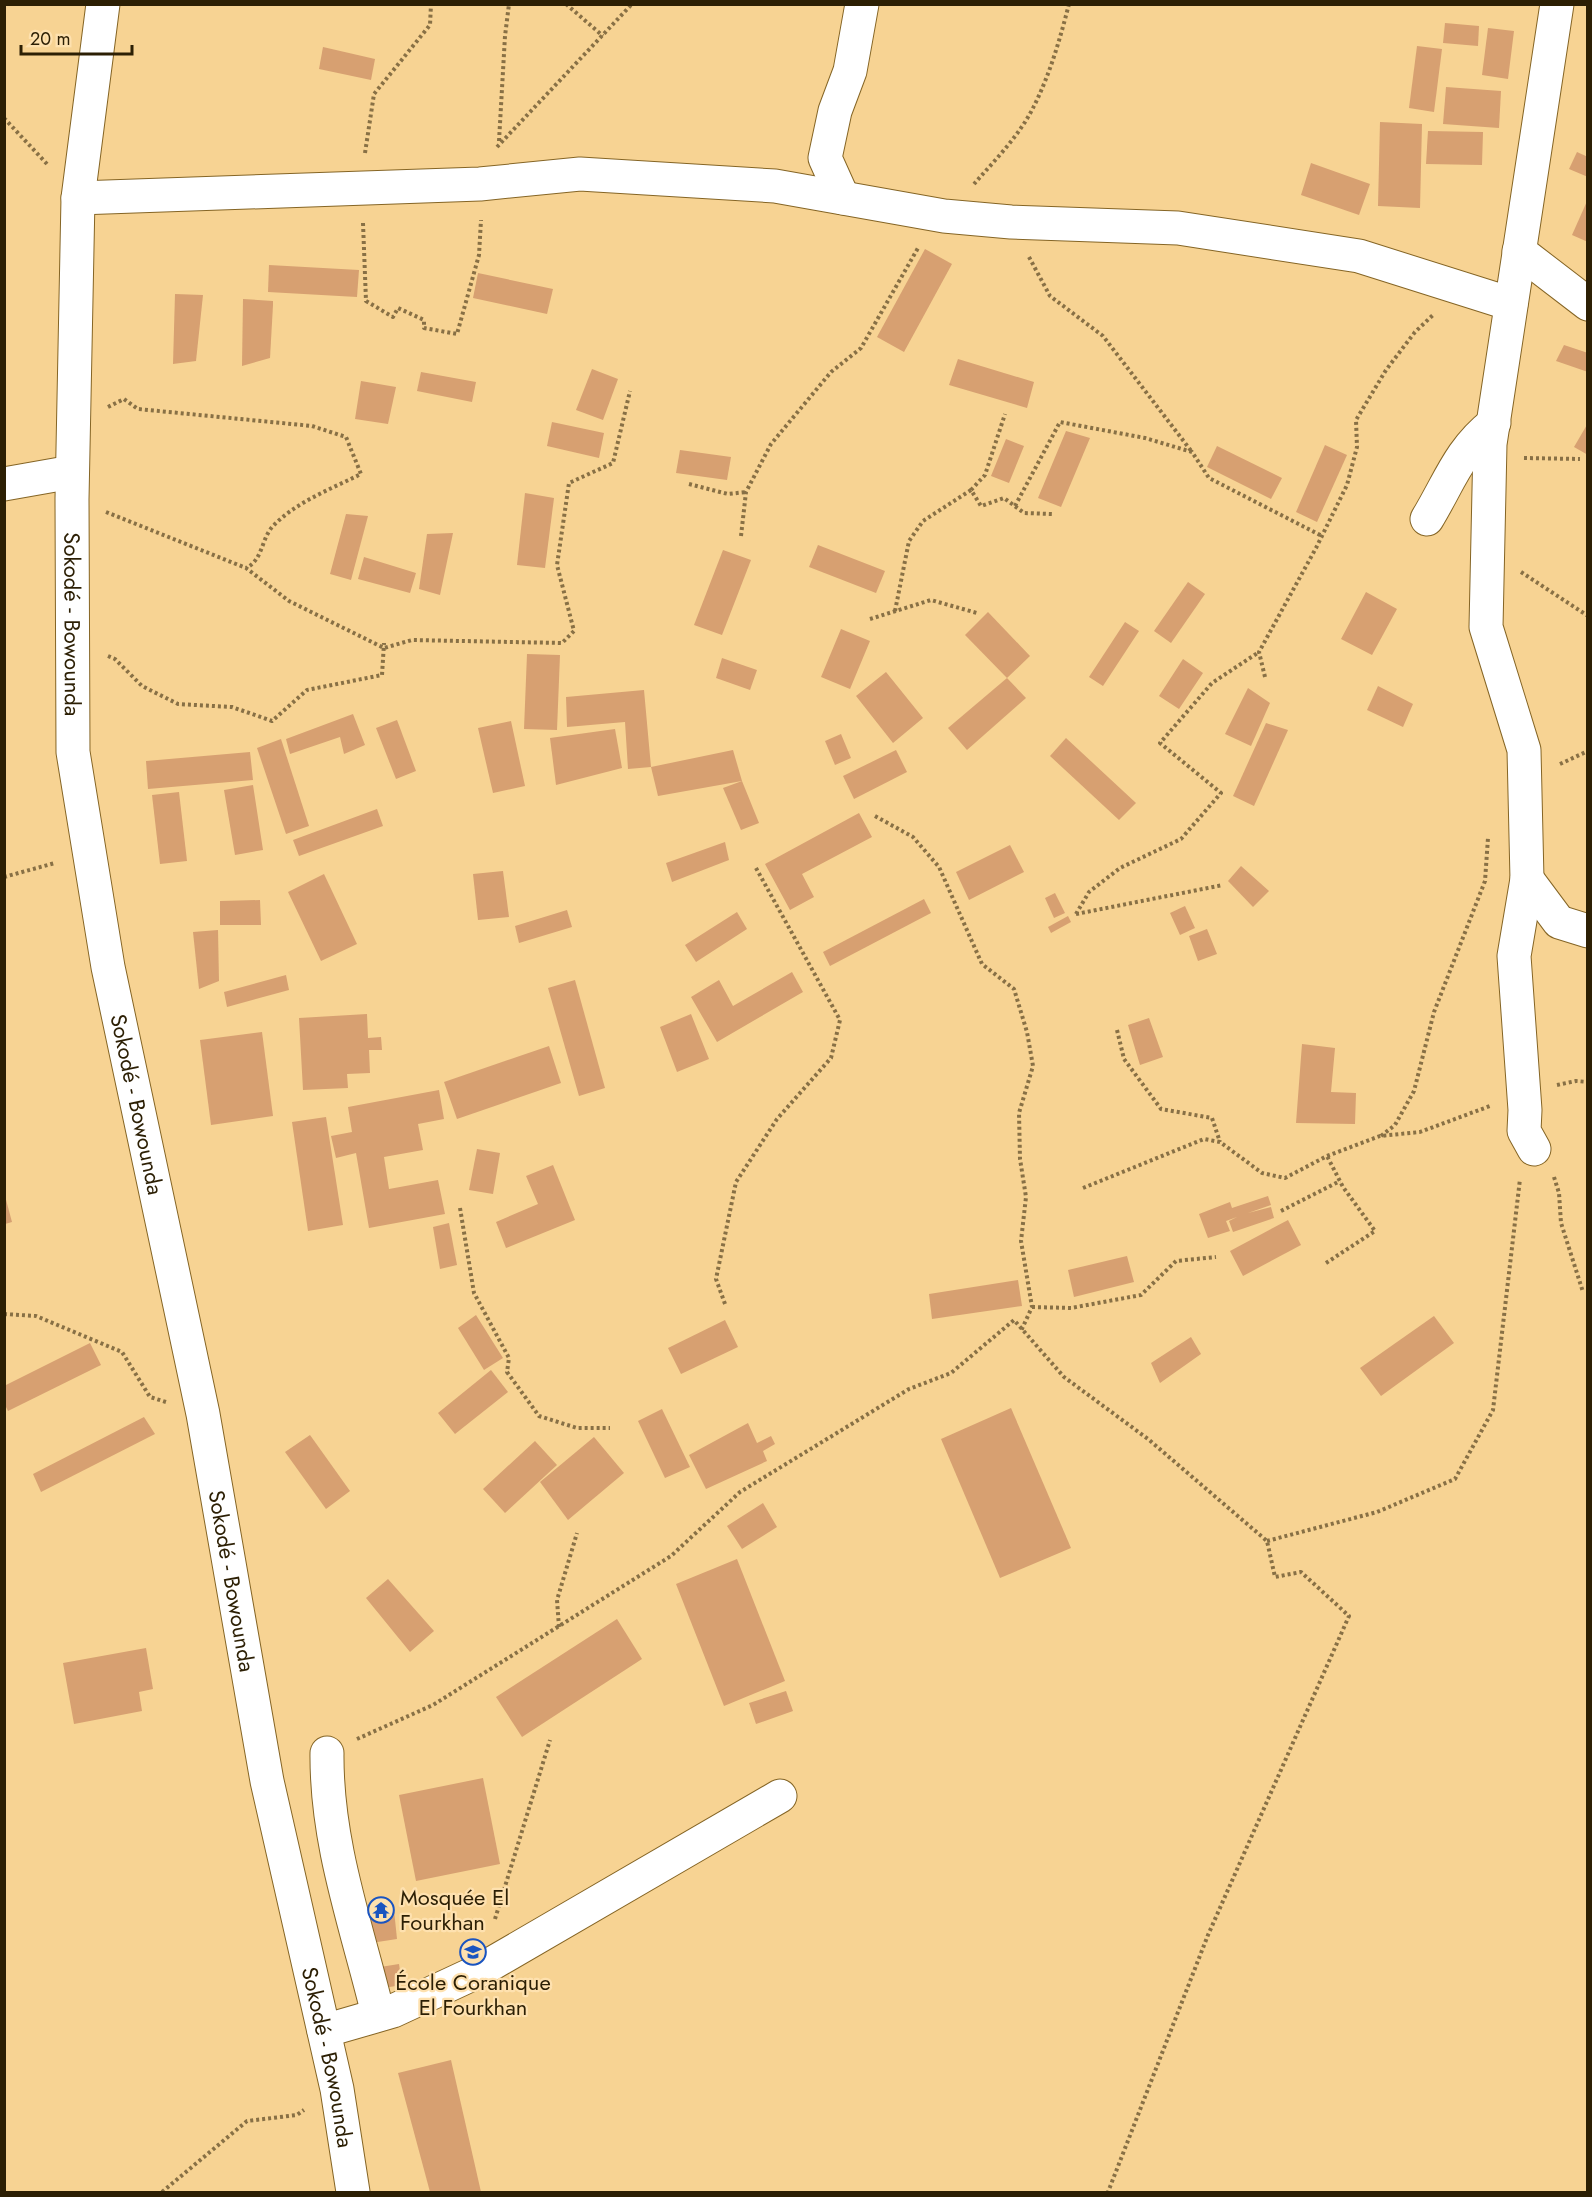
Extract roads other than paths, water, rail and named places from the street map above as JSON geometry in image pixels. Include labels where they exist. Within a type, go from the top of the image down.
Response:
[{"type":"street","name":"Sokodé - Bowounda","points":[[103,4],[78,198],[72,486],[73,752],[108,967],[203,1414],[267,1781],[337,2089],[353,2193]]},
{"type":"street","points":[[843,198],[825,158],[835,111],[850,71],[862,4]]},
{"type":"street","points":[[1534,1149],[1524,1131],[1524,1092],[1514,956],[1527,879],[1524,750],[1486,627],[1490,460],[1494,423],[1557,4]]},
{"type":"street","points":[[78,198],[480,184],[580,174],[775,186],[944,216],[1011,222],[1178,228],[1359,256],[1511,304]]},
{"type":"street","points":[[1519,251],[1587,304]]},
{"type":"street","points":[[1455,298],[1505,341]]},
{"type":"street","points":[[1427,519],[1443,486],[1474,438],[1494,423]]},
{"type":"street","points":[[4,484],[72,486]]},
{"type":"street","points":[[1507,814],[1526,845]]},
{"type":"street","points":[[1527,879],[1559,922],[1587,931]]},
{"type":"street","points":[[327,1754],[327,1791],[336,1858],[378,2014]]},
{"type":"street","points":[[324,2031],[378,2014],[393,2012],[479,1971],[780,1796]]},
{"type":"place","name":"Mosquée El Fourkhan","points":[[381,1910]]},
{"type":"place","name":"École Coranique El Fourkhan","points":[[473,1952]]}]
